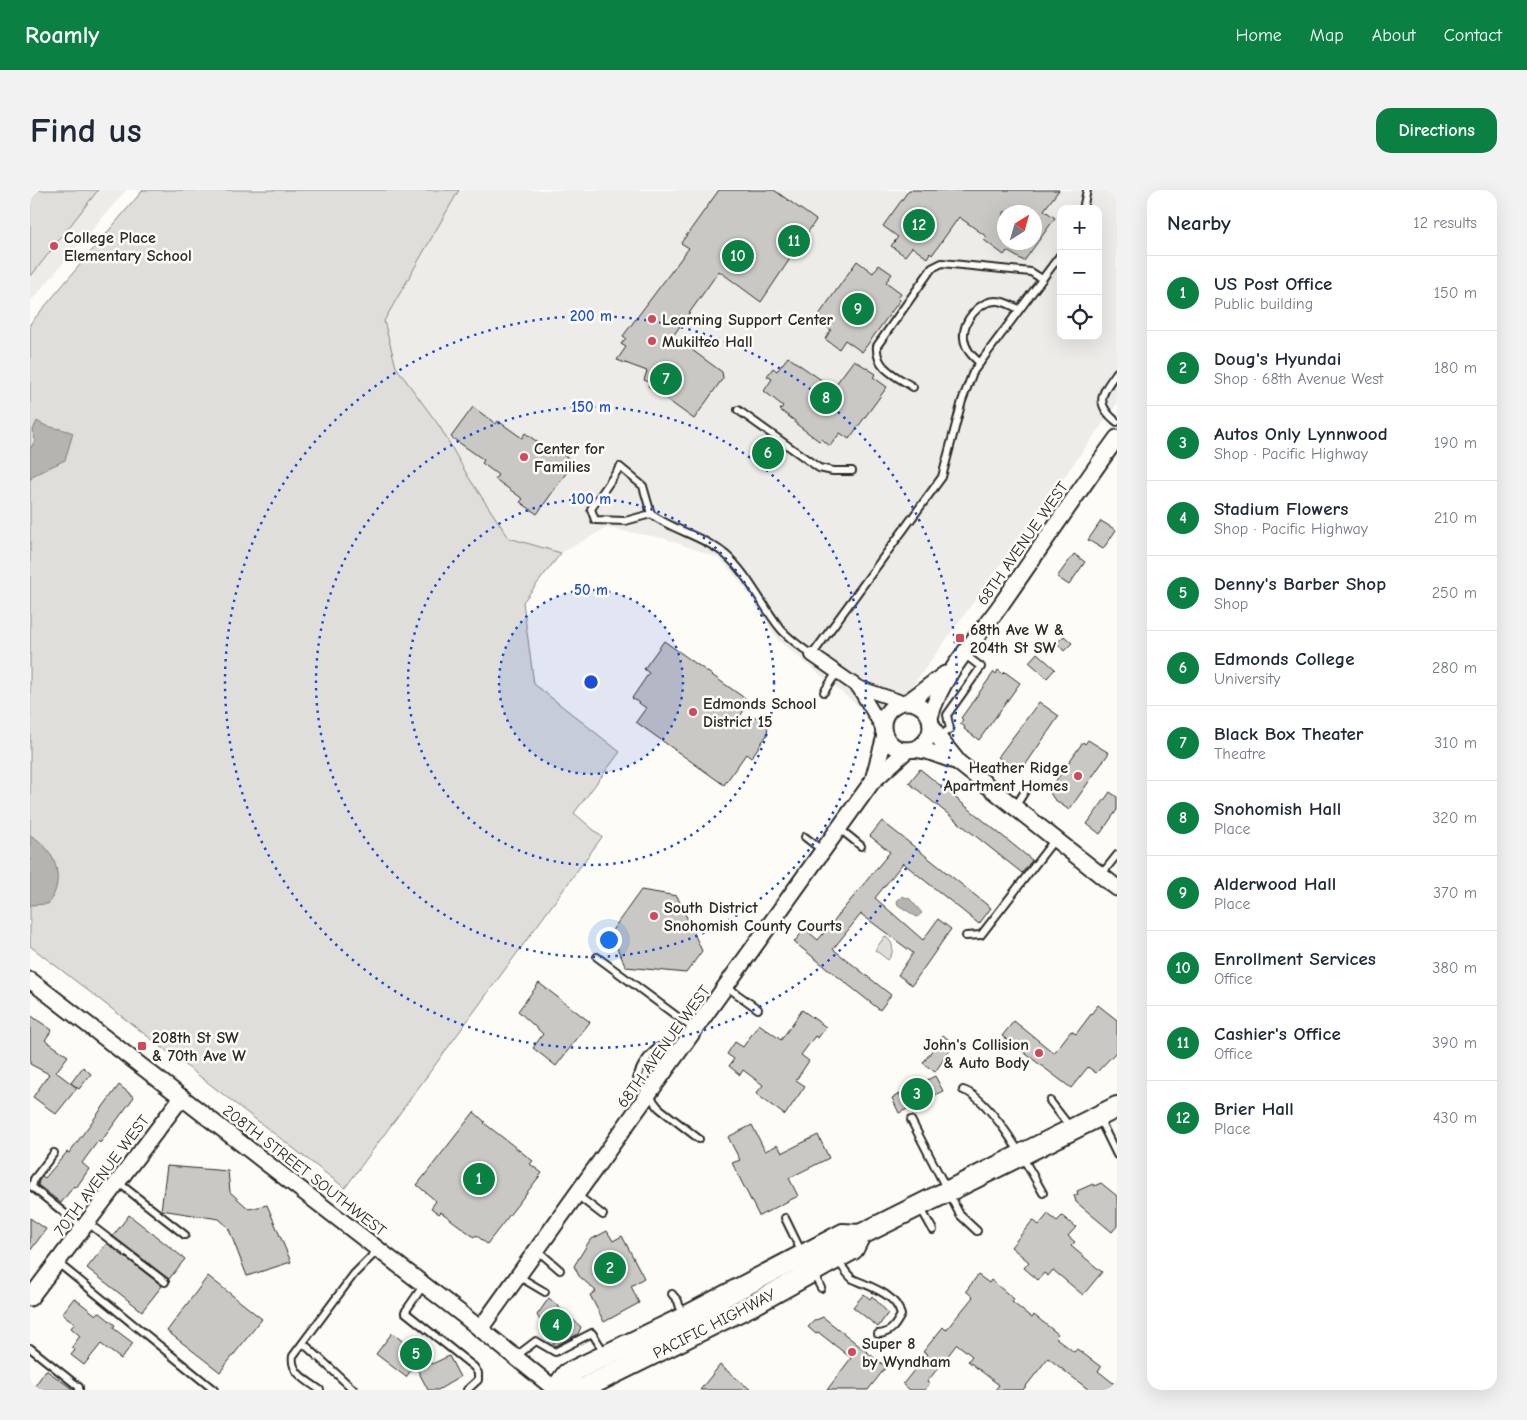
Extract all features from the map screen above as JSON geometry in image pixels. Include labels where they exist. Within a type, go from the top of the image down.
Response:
[{"type":"highway","name":"PACIFIC HIGHWAY","points":[[556,1390],[567,1374],[683,1318],[802,1254],[843,1234],[860,1235],[1117,1107]]},
{"type":"highway","name":"PACIFIC HIGHWAY","points":[[556,1390],[584,1388],[758,1302],[817,1280],[837,1259],[853,1249],[860,1235]]},
{"type":"street","name":"68TH AVENUE WEST","points":[[905,702],[929,688],[964,653],[999,607],[1117,438]]},
{"type":"street","points":[[812,655],[858,687],[922,706],[933,726],[959,763]]},
{"type":"street","name":"68TH AVENUE WEST","points":[[933,726],[938,695],[953,666]]},
{"type":"street","points":[[858,687],[894,746],[910,750],[927,751],[959,763],[1117,888]]},
{"type":"street","points":[[884,732],[885,715],[895,704],[905,702]]},
{"type":"street","points":[[910,750],[920,746],[929,737],[933,726]]},
{"type":"street","name":"68TH AVENUE WEST","points":[[872,782],[884,732]]},
{"type":"street","name":"68TH AVENUE WEST","points":[[480,1328],[824,852],[872,782],[910,750]]},
{"type":"street","name":"208TH STREET SOUTHWEST","points":[[31,982],[480,1328],[556,1390]]},
{"type":"street","name":"70TH AVENUE WEST","points":[[30,1298],[182,1097]]},
{"type":"lane","points":[[1084,205],[1087,190]]},
{"type":"lane","points":[[651,514],[625,521],[595,520],[591,509],[620,467],[644,486],[651,514],[664,524],[705,541],[725,554],[739,569],[781,629],[812,655],[942,477],[968,382],[1019,309],[1057,259]]},
{"type":"lane","points":[[913,387],[880,365],[876,355],[877,346],[932,268],[942,263],[1031,272],[1042,279]]},
{"type":"lane","points":[[980,363],[969,353],[964,338],[964,328],[971,316],[979,307],[989,302],[1007,303],[1019,309]]},
{"type":"lane","points":[[1117,372],[1101,399],[1102,406],[1106,412],[1117,422]]},
{"type":"lane","points":[[738,410],[819,468],[833,471],[852,471]]},
{"type":"lane","points":[[933,726],[950,729],[948,714],[981,667],[964,653]]},
{"type":"lane","points":[[824,692],[837,672]]},
{"type":"lane","points":[[1015,806],[1028,788]]},
{"type":"lane","points":[[840,829],[861,846]]},
{"type":"lane","points":[[805,837],[824,852]]},
{"type":"lane","points":[[966,936],[981,935],[1055,839]]},
{"type":"lane","points":[[1101,875],[1117,855]]},
{"type":"lane","points":[[597,956],[695,1030]]},
{"type":"lane","points":[[727,987],[758,1010]]},
{"type":"lane","points":[[680,1051],[658,1047],[638,1073],[637,1080],[658,1108],[699,1139]]},
{"type":"lane","points":[[963,1090],[971,1092],[981,1100],[1022,1155],[1044,1193]]},
{"type":"lane","points":[[1050,1101],[1072,1130]]},
{"type":"lane","points":[[1099,1117],[1117,1155]]},
{"type":"lane","points":[[911,1120],[960,1215],[977,1231]]},
{"type":"lane","points":[[54,1153],[34,1179],[32,1187],[165,1282]]},
{"type":"lane","points":[[118,1182],[185,1234]]},
{"type":"lane","points":[[577,1195],[603,1215]]},
{"type":"lane","points":[[919,1206],[932,1230]]},
{"type":"lane","points":[[785,1218],[802,1254]]},
{"type":"lane","points":[[320,1390],[296,1372],[291,1363],[293,1356],[354,1274],[378,1249]]},
{"type":"lane","points":[[537,1250],[560,1270]]},
{"type":"lane","points":[[837,1259],[848,1275],[869,1284],[895,1302],[899,1308],[901,1315],[895,1326],[887,1333],[878,1334]]},
{"type":"lane","points":[[57,1262],[214,1390]]},
{"type":"lane","points":[[518,1276],[545,1292]]},
{"type":"lane","points":[[424,1285],[405,1312],[474,1367],[478,1373],[478,1380],[467,1390]]},
{"type":"lane","points":[[672,1294],[678,1301],[683,1318]]},
{"type":"lane","points":[[515,1356],[536,1341],[555,1352],[592,1333],[606,1355]]},
{"type":"lane","points":[[302,1343],[354,1390]]},
{"type":"lane","points":[[30,1348],[79,1388],[79,1390]]},
{"type":"shaded area","name":"College Place Elementary School","points":[[30,190],[126,190],[30,302]]},
{"type":"shaded area","points":[[30,190],[98,190],[31,276],[30,275]]},
{"type":"shaded area","points":[[143,190],[459,190],[384,321],[396,367],[440,427],[469,478],[509,538],[561,553],[523,602],[534,684],[620,752],[574,813],[602,837],[345,1188],[30,946],[30,324]]},
{"type":"shaded area","points":[[459,190],[1117,190],[1117,404],[911,688],[886,729],[778,640],[740,581],[719,558],[663,538],[606,528],[561,553],[509,538],[469,478],[440,427],[396,367],[384,321]]},
{"type":"shaded area","points":[[37,421],[73,433],[65,460],[34,475],[30,480],[30,449],[35,441],[33,430]]},
{"type":"shaded area","points":[[30,835],[46,848],[56,865],[57,885],[54,895],[48,904],[30,905]]},
{"type":"shaded area","points":[[902,896],[910,899],[922,913],[917,917],[898,905],[897,901]]},
{"type":"shaded area","points":[[885,936],[890,941],[892,947],[892,953],[888,960],[875,950]]},
{"type":"building","points":[[719,190],[774,190],[816,220],[761,302],[719,271],[673,336],[722,372],[723,378],[694,419],[648,386],[651,383],[644,380],[647,371],[617,360],[626,347],[621,344],[626,338],[623,336],[689,248],[681,243]]},
{"type":"building","points":[[909,190],[1059,190],[1044,210],[1055,218],[1042,236],[1042,205],[997,205],[997,250],[984,240],[987,237],[959,217],[932,255],[930,253],[927,258],[912,247],[905,256],[891,246],[898,237],[883,226]]},
{"type":"building","points":[[997,250],[1032,250],[1024,261],[1007,251],[1004,255]]},
{"type":"building","points":[[857,261],[873,273],[879,265],[892,274],[886,282],[901,293],[898,298],[900,300],[862,352],[845,340],[839,349],[825,339],[831,330],[816,319]]},
{"type":"building","points":[[788,357],[833,388],[854,360],[876,374],[873,377],[887,387],[849,439],[840,433],[830,446],[821,439],[819,441],[795,423],[795,421],[780,410],[783,406],[764,391],[772,379],[767,376],[773,368],[777,371]]},
{"type":"building","name":"Center for Families","points":[[473,407],[496,424],[498,421],[522,438],[525,433],[554,454],[557,450],[574,462],[537,514],[520,502],[523,499],[495,479],[498,475],[482,463],[484,460],[451,437]]},
{"type":"building","points":[[1101,521],[1116,530],[1103,549],[1088,540]]},
{"type":"building","points":[[1074,554],[1085,562],[1069,585],[1057,577]]},
{"type":"building","points":[[1064,636],[1072,643],[1064,651],[1057,643]]},
{"type":"building","name":"Edmonds School District 15","points":[[664,641],[750,702],[738,719],[758,717],[768,724],[767,735],[751,758],[746,754],[724,785],[636,722],[646,708],[632,698],[649,673],[644,669]]},
{"type":"building","points":[[1037,653],[1055,669],[1047,678],[1029,662]]},
{"type":"building","name":"Heather Ridge Apartment Homes","points":[[998,670],[1003,674],[1005,672],[1020,683],[979,740],[964,729],[965,727],[960,723],[963,720],[961,718],[994,672],[996,674]]},
{"type":"building","name":"Heather Ridge Apartment Homes","points":[[1039,702],[1059,716],[1020,770],[998,757]]},
{"type":"building","name":"Heather Ridge Apartment Homes","points":[[1088,740],[1109,753],[1069,810],[1054,799],[1050,789],[1083,742],[1085,744]]},
{"type":"building","points":[[920,769],[1032,860],[1022,873],[909,783]]},
{"type":"building","points":[[1110,792],[1117,797],[1117,810],[1100,834],[1087,824]]},
{"type":"building","points":[[882,821],[991,908],[979,924],[903,863],[875,898],[923,940],[938,919],[951,929],[912,985],[898,975],[913,953],[861,914],[833,949],[891,995],[880,1010],[794,942],[805,929],[818,940],[890,852],[870,836]]},
{"type":"building","name":"South District Snohomish County Courts","points":[[641,890],[677,896],[702,951],[686,973],[626,967],[617,948],[614,947],[608,936]]},
{"type":"building","points":[[539,983],[590,1022],[556,1066],[533,1048],[543,1034],[518,1011]]},
{"type":"building","points":[[1098,1005],[1117,1020],[1117,1051],[1096,1073],[1088,1067],[1071,1088],[1002,1036],[1014,1021],[1054,1053],[1071,1031],[1076,1034]]},
{"type":"building","points":[[802,1010],[826,1027],[818,1038],[815,1036],[801,1055],[809,1061],[796,1080],[805,1086],[785,1115],[756,1094],[763,1085],[743,1070],[740,1075],[729,1066],[734,1059],[727,1054],[735,1042],[743,1047],[759,1024],[781,1040]]},
{"type":"building","points":[[30,1015],[52,1030],[45,1040],[68,1056],[56,1072],[77,1088],[56,1114],[33,1097],[49,1074],[30,1064]]},
{"type":"building","points":[[943,1035],[954,1044],[935,1072],[923,1063]]},
{"type":"building","points":[[83,1067],[91,1074],[79,1089],[71,1083]]},
{"type":"building","points":[[935,1076],[943,1091],[899,1113],[892,1098]]},
{"type":"building","points":[[119,1085],[134,1097],[100,1143],[98,1141],[82,1163],[89,1169],[76,1188],[74,1186],[61,1203],[38,1185],[39,1181],[42,1176],[45,1178],[67,1152],[69,1153]]},
{"type":"building","points":[[474,1112],[484,1123],[533,1161],[530,1164],[542,1173],[487,1244],[476,1235],[474,1237],[441,1212],[439,1214],[431,1208],[436,1201],[417,1185]]},
{"type":"building","points":[[752,1125],[765,1151],[778,1145],[782,1153],[818,1135],[829,1158],[789,1178],[798,1196],[759,1216],[732,1163],[740,1160],[728,1137]]},
{"type":"building","points":[[167,1166],[228,1171],[230,1192],[249,1209],[267,1205],[291,1262],[247,1276],[228,1227],[219,1219],[161,1210]]},
{"type":"building","points":[[1101,1183],[1117,1196],[1117,1226],[1112,1232],[1076,1202],[1074,1195],[1078,1194],[1077,1191],[1093,1184],[1094,1186]]},
{"type":"building","points":[[1048,1214],[1057,1221],[1062,1216],[1076,1227],[1068,1236],[1075,1242],[1071,1246],[1102,1272],[1083,1295],[1053,1270],[1048,1276],[1044,1273],[1038,1280],[1024,1268],[1029,1262],[1011,1247],[1033,1220],[1039,1225]]},
{"type":"building","points":[[129,1215],[185,1259],[169,1279],[113,1236]]},
{"type":"building","points":[[30,1218],[46,1229],[30,1251]]},
{"type":"building","points":[[607,1231],[613,1241],[622,1236],[644,1278],[631,1286],[639,1303],[604,1322],[590,1295],[596,1291],[579,1276],[574,1266],[590,1240]]},
{"type":"building","points":[[107,1243],[162,1286],[142,1311],[87,1268]]},
{"type":"building","points":[[978,1275],[989,1283],[991,1280],[1014,1299],[1012,1302],[1032,1318],[1034,1315],[1058,1334],[1055,1337],[1074,1352],[1077,1349],[1101,1367],[1098,1371],[1117,1386],[1117,1390],[1089,1390],[1048,1358],[1023,1390],[995,1390],[999,1385],[968,1361],[972,1356],[957,1344],[927,1382],[929,1384],[925,1390],[910,1390],[903,1384],[927,1354],[923,1352],[943,1327],[946,1330],[973,1297],[966,1291]]},
{"type":"building","points":[[208,1276],[262,1319],[220,1372],[167,1331]]},
{"type":"building","points":[[864,1294],[870,1299],[872,1296],[888,1313],[878,1327],[853,1307]]},
{"type":"building","points":[[74,1298],[96,1315],[99,1312],[115,1325],[113,1328],[133,1343],[121,1359],[101,1344],[84,1365],[71,1355],[75,1350],[72,1347],[80,1336],[71,1328],[75,1323],[62,1314]]},
{"type":"building","points":[[549,1298],[581,1327],[578,1334],[555,1346],[537,1315]]},
{"type":"building","name":"Super 8 by Wyndham","points":[[823,1317],[886,1367],[868,1390],[827,1390],[851,1358],[818,1332],[816,1334],[808,1327],[814,1321]]},
{"type":"building","points":[[392,1333],[432,1364],[449,1356],[460,1377],[438,1390],[428,1390],[415,1365],[406,1377],[376,1354]]},
{"type":"building","points":[[720,1365],[751,1390],[700,1390]]},
{"type":"building","points":[[46,1370],[74,1390],[32,1390]]},
{"type":"place","name":"Brier Hall","points":[[919,225]]},
{"type":"place","name":"Cashier's Office","points":[[794,241]]},
{"type":"place","name":"College Place Elementary School","points":[[54,246]]},
{"type":"place","name":"Enrollment Services","points":[[738,256]]},
{"type":"place","name":"Alderwood Hall","points":[[858,309]]},
{"type":"place","name":"Learning Support Center","points":[[652,319]]},
{"type":"place","name":"Mukilteo Hall","points":[[652,341]]},
{"type":"place","name":"Black Box Theater","points":[[666,379]]},
{"type":"place","name":"Snohomish Hall","points":[[826,398]]},
{"type":"place","name":"Edmonds College","points":[[768,453]]},
{"type":"place","name":"Center for Families","points":[[524,457]]},
{"type":"place","name":"68th Ave W & 204th St SW","points":[[960,638]]},
{"type":"place","name":"Edmonds School District 15","points":[[693,712]]},
{"type":"place","name":"Heather Ridge Apartment Homes","points":[[1078,776]]},
{"type":"place","name":"South District Snohomish County Courts","points":[[654,916]]},
{"type":"place","name":"208th St SW & 70th Ave W","points":[[142,1046]]},
{"type":"place","name":"John's Collision & Auto Body","points":[[1039,1053]]},
{"type":"place","name":"Autos Only Lynnwood","points":[[917,1094]]},
{"type":"place","name":"US Post Office","points":[[479,1179]]},
{"type":"place","name":"Doug's Hyundai","points":[[610,1268]]},
{"type":"place","name":"Stadium Flowers","points":[[556,1325]]},
{"type":"place","name":"Super 8 by Wyndham","points":[[852,1352]]},
{"type":"place","name":"Denny's Barber Shop","points":[[416,1354]]}]
